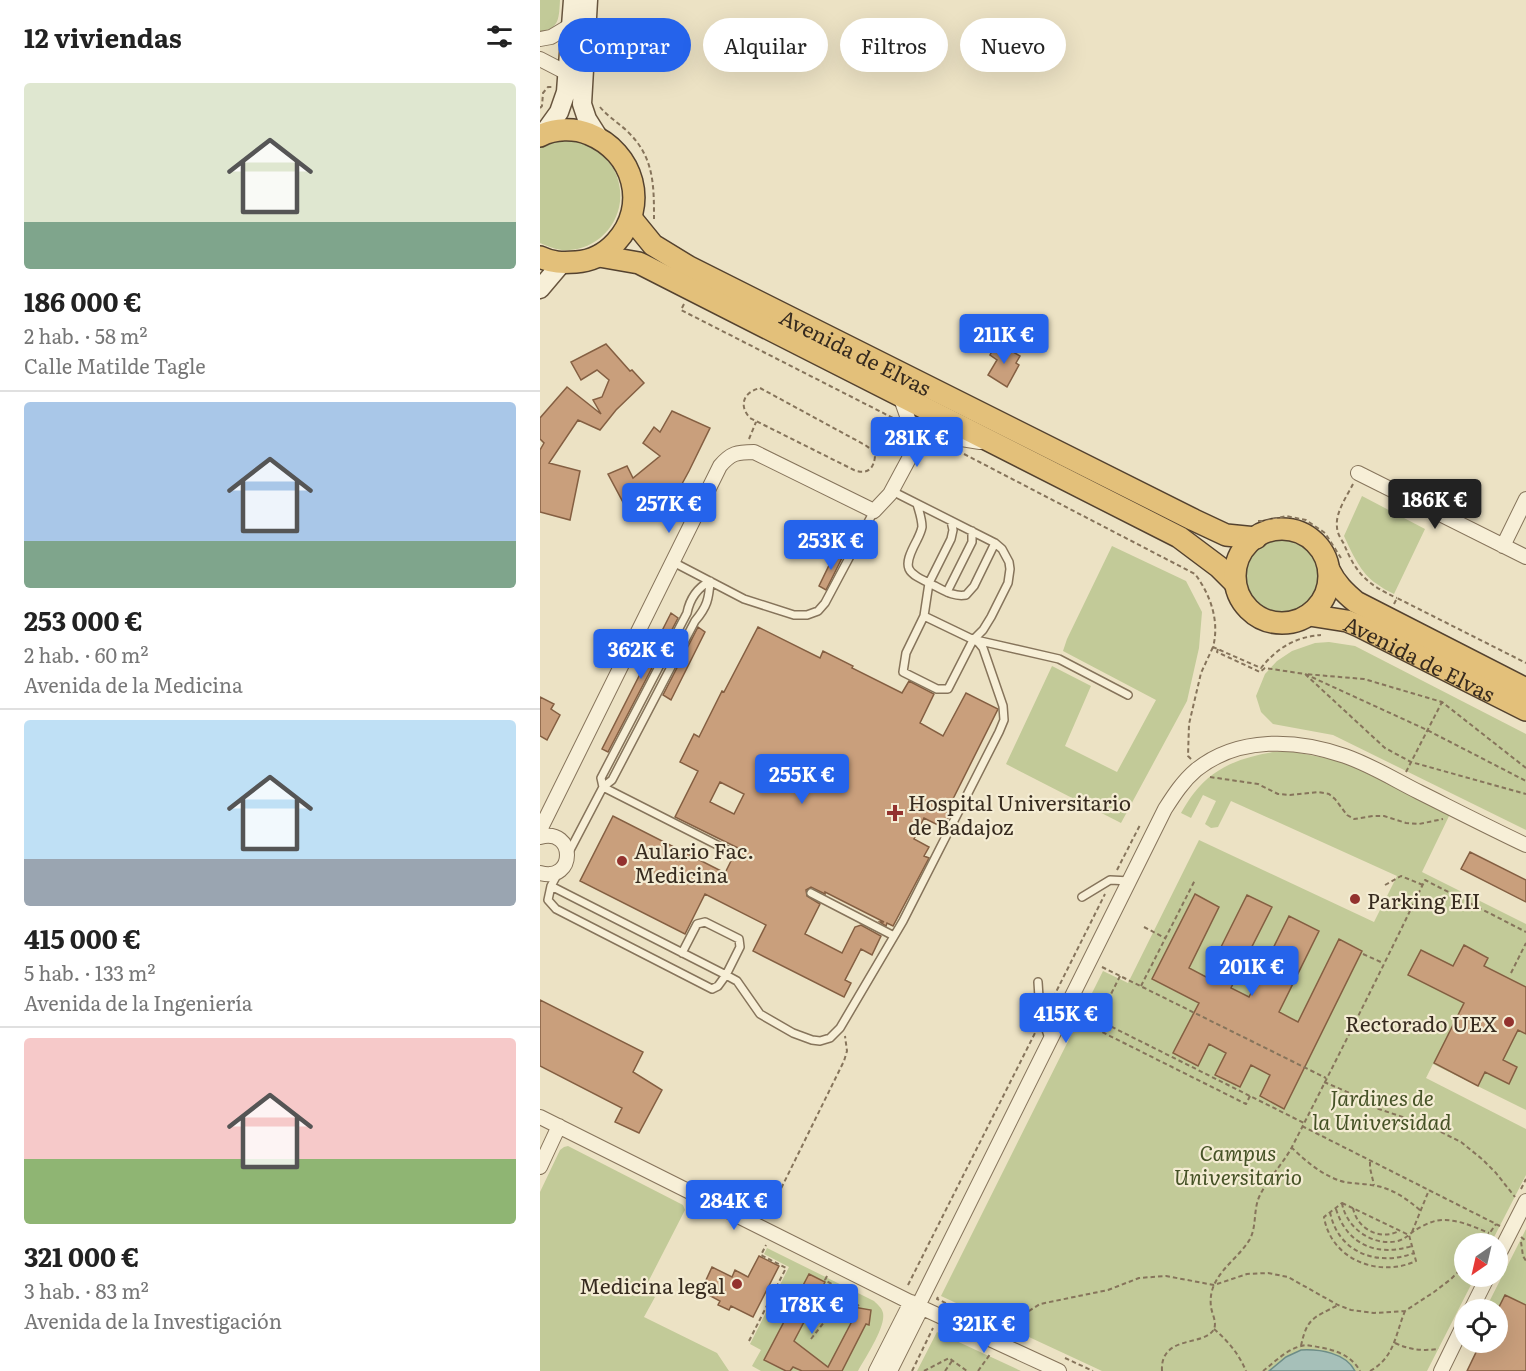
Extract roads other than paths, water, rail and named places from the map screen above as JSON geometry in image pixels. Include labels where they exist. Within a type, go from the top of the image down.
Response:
[{"type":"highway","points":[[540,257],[562,263],[585,261],[611,248],[622,235],[631,218],[634,189],[626,165],[616,151],[599,138],[583,131],[568,129],[542,135]]},
{"type":"highway","name":"Avenida de Elvas","points":[[631,218],[653,245],[699,272],[1205,525],[1226,535],[1255,529]]},
{"type":"highway","name":"Avenida de Elvas","points":[[599,256],[639,263],[1179,537],[1219,567],[1235,583]]},
{"type":"highway","points":[[1255,529],[1295,531],[1303,534],[1318,546],[1326,561],[1337,567],[1319,606],[1302,619],[1289,623],[1264,620],[1250,611],[1238,594],[1235,583],[1238,559],[1255,529]]},
{"type":"highway","name":"Avenida de Elvas","points":[[1337,567],[1335,582],[1356,602],[1526,688]]},
{"type":"highway","name":"Avenida de Elvas","points":[[1309,615],[1333,618],[1353,624],[1526,710]]},
{"type":"main road","points":[[572,18],[573,0]]},
{"type":"main road","points":[[588,0],[582,104],[587,119],[599,138]]},
{"type":"main road","points":[[542,135],[564,102],[564,72]]},
{"type":"main road","points":[[540,290],[562,263]]},
{"type":"street","points":[[540,39],[558,33]]},
{"type":"street","points":[[540,59],[564,72],[562,82]]},
{"type":"street","name":"Avenida de Elvas","points":[[900,396],[911,427],[912,453]]},
{"type":"street","name":"Avenida de Elvas","points":[[912,453],[933,438],[944,436],[998,445]]},
{"type":"street","points":[[540,830],[720,466],[728,456],[741,452],[754,452],[874,510],[892,491],[912,453]]},
{"type":"street","points":[[1358,473],[1526,557]]},
{"type":"street","points":[[1503,546],[1526,499]]},
{"type":"street","points":[[890,1371],[917,1305],[1168,804],[1197,769],[1233,750],[1265,744],[1305,745],[1361,763],[1526,845]]},
{"type":"street","points":[[540,837],[547,835],[559,838],[564,843],[568,855],[567,861],[559,871],[548,874],[540,873]]},
{"type":"street","points":[[540,1117],[917,1305],[1059,1371]]},
{"type":"street","points":[[540,1167],[559,1126]]},
{"type":"street","points":[[1508,1237],[1525,1202]]},
{"type":"street","points":[[876,1371],[917,1305]]},
{"type":"street","points":[[1441,1371],[1454,1344]]},
{"type":"lane","points":[[892,491],[995,543],[1006,555],[1010,569],[1004,592],[983,630],[973,640],[948,689],[937,689],[903,672],[906,653],[924,616],[929,583],[951,539],[953,530],[951,521]]},
{"type":"lane","points":[[917,504],[922,520],[922,530],[908,557],[908,566],[913,574],[929,583],[958,596],[966,596],[995,543]]},
{"type":"lane","points":[[673,562],[744,598],[794,615],[807,615],[818,611],[825,603],[874,510]]},
{"type":"lane","points":[[947,592],[972,542],[972,531]]},
{"type":"lane","points":[[568,855],[603,787],[612,780],[695,621],[706,606],[710,581]]},
{"type":"lane","points":[[603,787],[602,778],[687,613],[688,605],[701,586],[710,581]]},
{"type":"lane","points":[[551,886],[737,981],[760,1014],[794,1033],[812,1040],[820,1041],[830,1038],[840,1028],[894,936],[1004,720],[1003,706],[983,648],[978,642],[924,616]]},
{"type":"lane","points":[[973,640],[1059,659],[1128,695]]},
{"type":"lane","points":[[603,787],[731,852]]},
{"type":"lane","points":[[559,871],[551,886],[548,900],[556,909],[712,988],[718,986],[726,975],[740,947],[739,939],[705,922],[697,924],[682,953]]},
{"type":"lane","points":[[1082,897],[1110,880],[1130,881]]},
{"type":"lane","points":[[811,893],[894,936]]},
{"type":"lane","points":[[1038,982],[1040,1012],[1050,1041]]},
{"type":"water","points":[[1301,1350],[1332,1353],[1345,1360],[1355,1371],[1269,1371],[1286,1357]]},
{"type":"place","name":"Hospital Universitario de Badajoz","points":[[895,813]]},
{"type":"place","name":"Aulario Fac. Medicina","points":[[622,861]]},
{"type":"place","name":"Parking EII","points":[[1355,899]]},
{"type":"place","name":"Rectorado UEX","points":[[1509,1022]]},
{"type":"place","name":"Medicina legal","points":[[737,1284]]},
{"type":"park label","name":"Jardines de la Universidad","points":[[1382,1108]]},
{"type":"park label","name":"Campus Universitario","points":[[1238,1163]]}]
